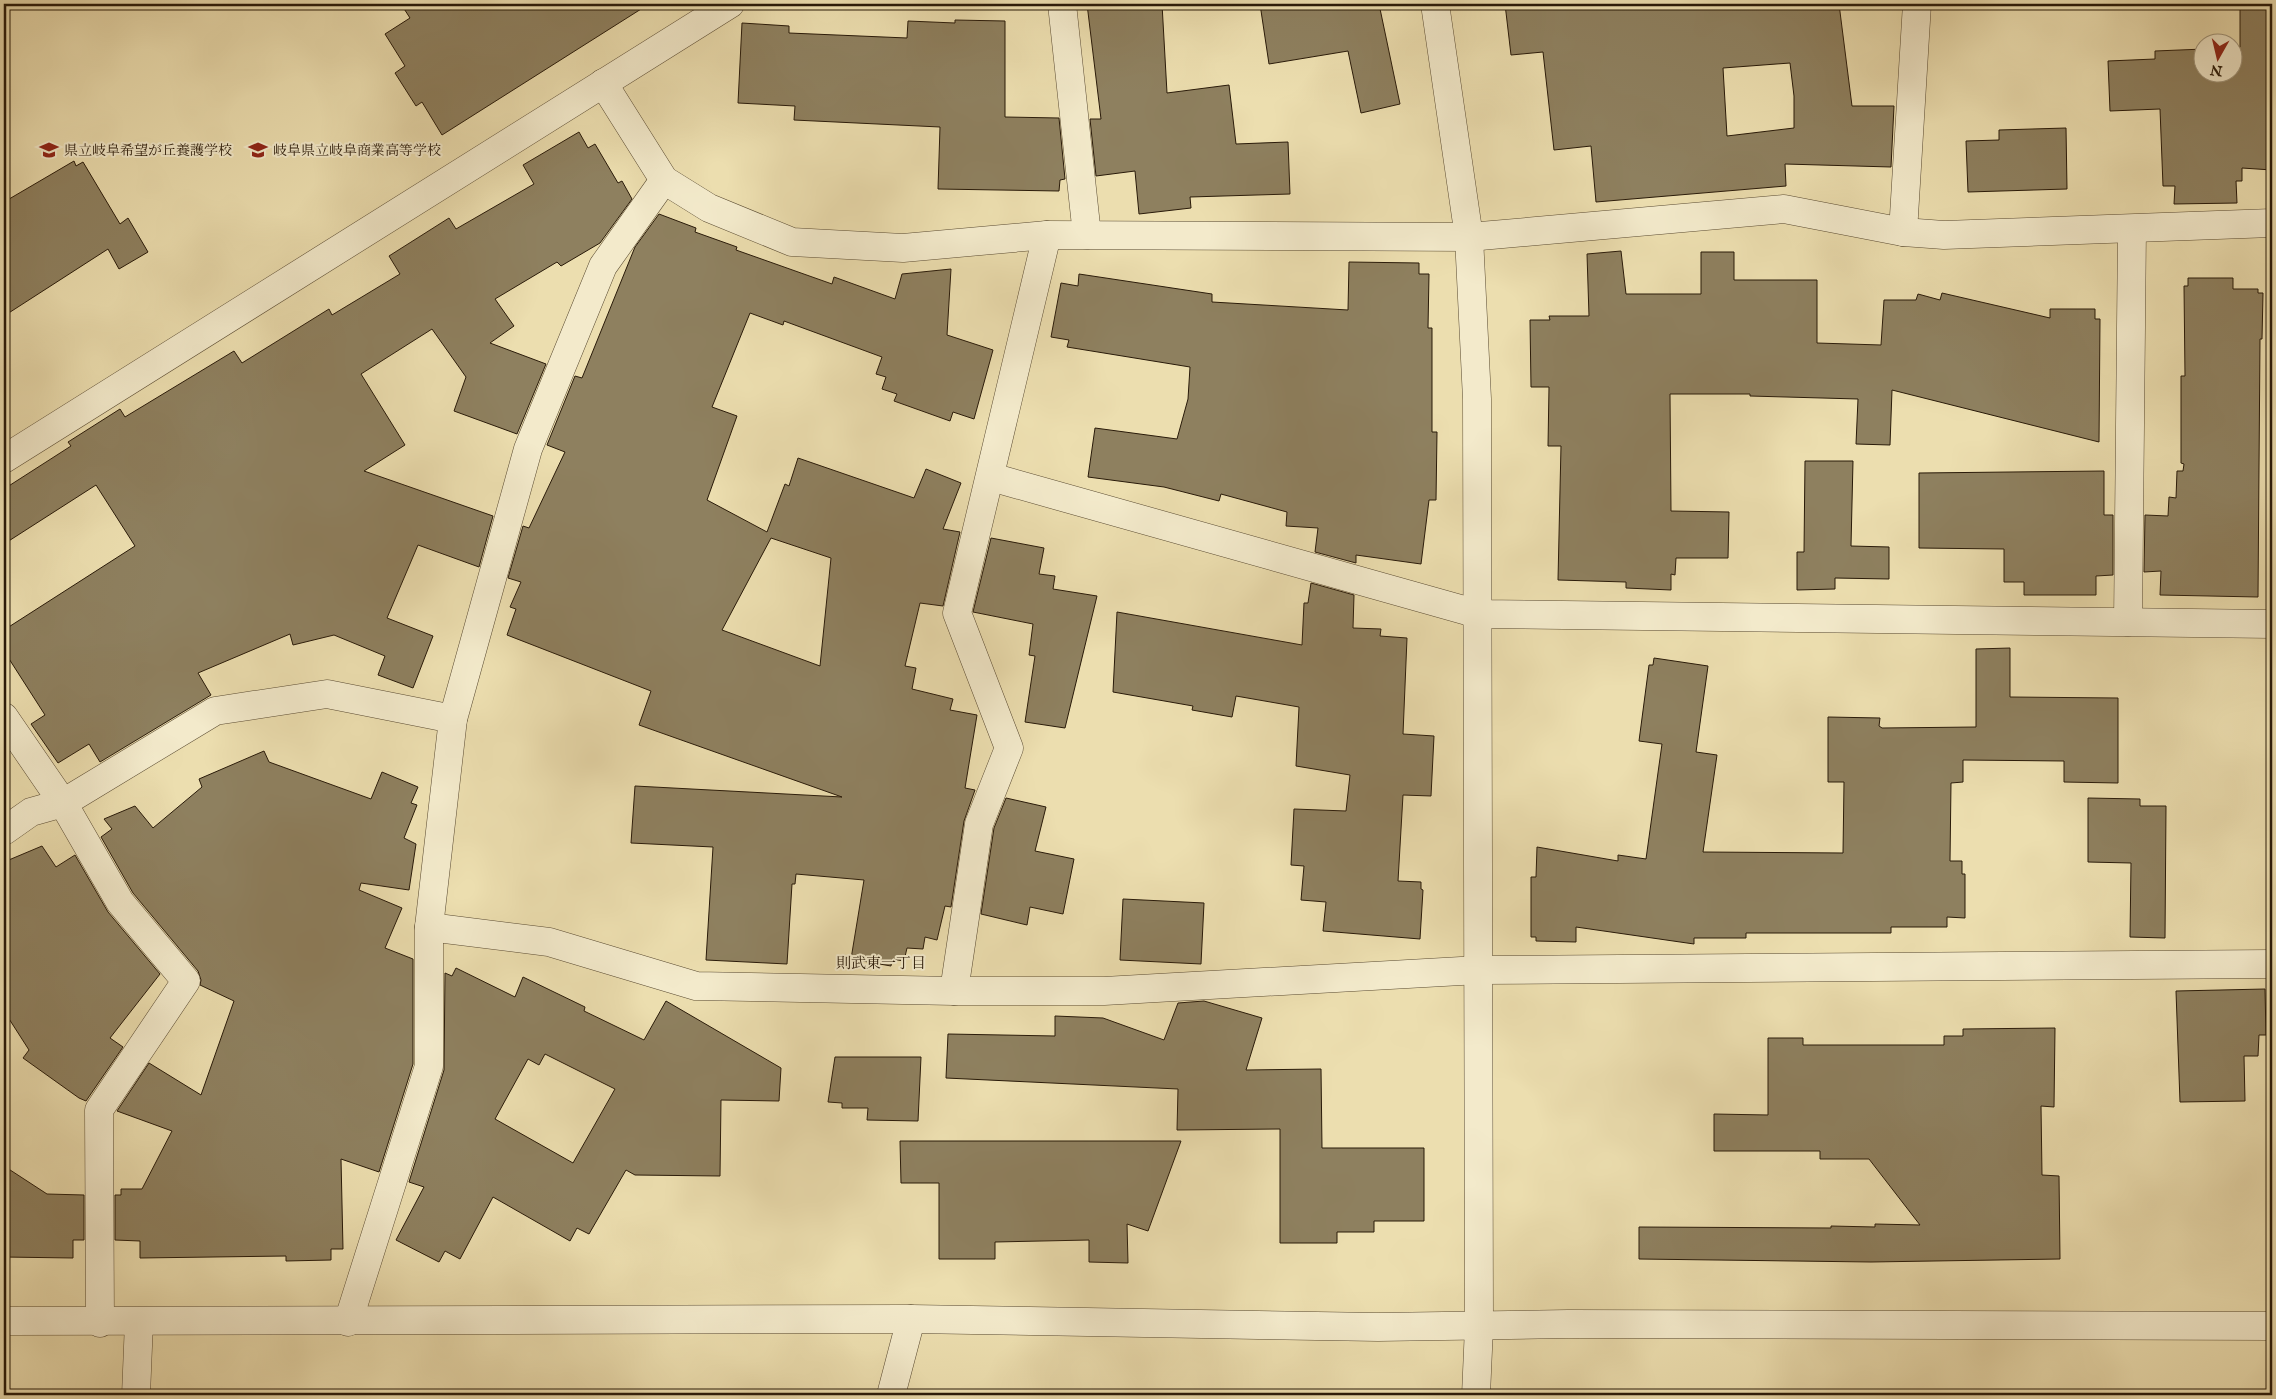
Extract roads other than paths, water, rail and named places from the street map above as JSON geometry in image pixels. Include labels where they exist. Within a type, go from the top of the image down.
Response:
[{"type":"street","points":[[4,460],[730,4]]},
{"type":"street","points":[[1062,4],[1087,235]]},
{"type":"street","points":[[1434,4],[1469,237],[1477,399],[1479,1327],[1476,1395]]},
{"type":"street","points":[[1903,232],[1917,4]]},
{"type":"street","points":[[603,83],[664,180],[709,208],[792,242],[903,248],[1048,235],[1469,237],[1784,209],[1903,232],[1944,235],[2272,223]]},
{"type":"street","points":[[348,1322],[429,1066],[429,927],[453,719],[528,449],[603,266],[664,180]]},
{"type":"street","points":[[2128,622],[2132,229]]},
{"type":"street","points":[[954,992],[979,824],[1009,748],[957,613],[1048,235]]},
{"type":"street","points":[[991,477],[1478,614],[2272,624]]},
{"type":"street","points":[[4,830],[31,812],[62,803],[214,711],[327,694],[453,719]]},
{"type":"street","points":[[4,717],[62,803],[120,902],[186,981],[99,1110],[100,1323]]},
{"type":"street","points":[[429,927],[549,942],[696,986],[954,992],[1104,991],[1479,970],[2272,964]]},
{"type":"street","points":[[4,1321],[100,1323],[911,1320],[1479,1327],[1568,1324],[2272,1326]]},
{"type":"street","points":[[891,1395],[911,1320]]},
{"type":"street","points":[[136,1395],[140,1322]]},
{"type":"place","name":"県立岐阜希望が丘養護学校","points":[[49,150]]},
{"type":"place","name":"岐阜県立岐阜商業高等学校","points":[[258,150]]},
{"type":"district","name":"則武東一丁目","points":[[881,963]]}]
